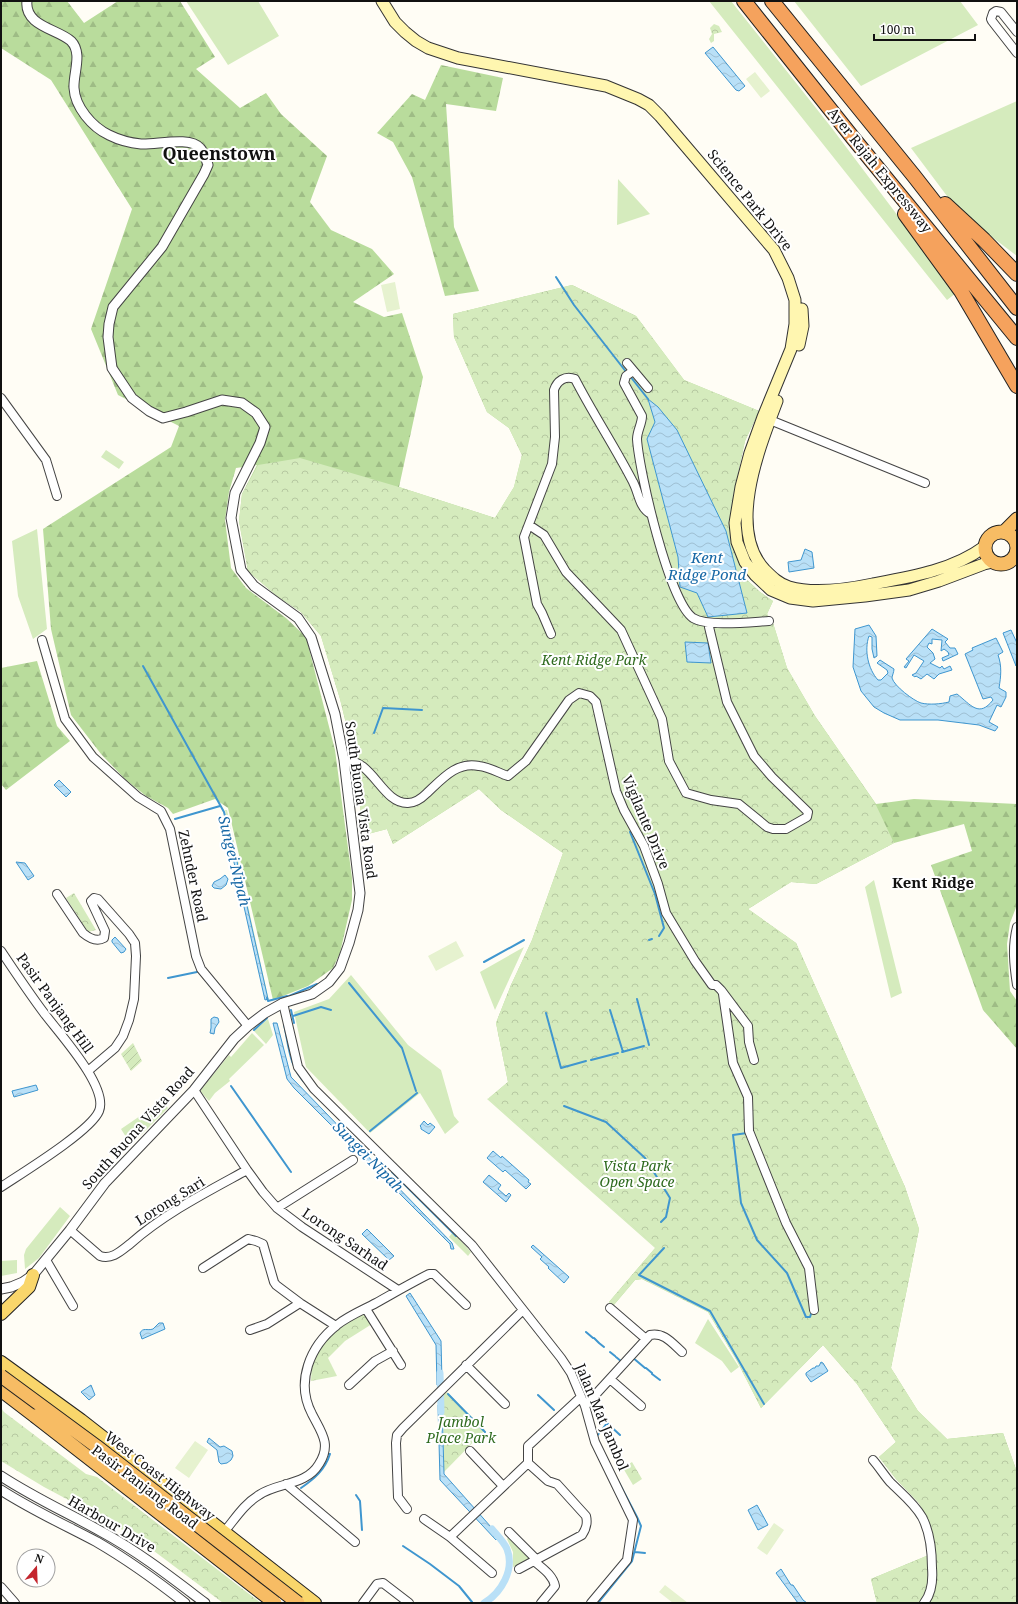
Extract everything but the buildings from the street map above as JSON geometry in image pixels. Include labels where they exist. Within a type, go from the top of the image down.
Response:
[{"type":"highway","name":"Ayer Rajah Expressway","points":[[744,1],[853,138],[1017,338]]},
{"type":"highway","name":"Ayer Rajah Expressway","points":[[772,1],[914,176],[1017,308]]},
{"type":"highway","points":[[853,138],[908,218],[961,291],[1017,386]]},
{"type":"highway","points":[[914,176],[984,240],[1017,274]]},
{"type":"highway","points":[[1005,531],[1012,535],[1016,540],[1015,555],[1010,560],[997,564],[988,558],[984,547],[986,541],[990,536],[1005,531],[1017,519]]},
{"type":"highway","points":[[1,1369],[49,1404]]},
{"type":"highway","name":"West Coast Highway","points":[[1,1376],[49,1404],[298,1603]]},
{"type":"highway","name":"West Coast Highway","points":[[1,1390],[35,1419],[275,1603]]},
{"type":"highway","points":[[1,1394],[35,1419]]},
{"type":"main road","name":"Science Park Drive","points":[[382,1],[395,22],[404,32],[416,41],[433,50],[458,58],[627,90],[649,105],[660,116],[774,250],[788,278],[795,300],[795,324],[790,349],[750,453],[741,487],[735,523],[737,542],[745,562],[755,575],[771,590],[790,598],[813,600],[865,596],[909,590],[993,562]]},
{"type":"main road","name":"Science Park Drive","points":[[388,1],[398,18],[419,36],[435,45],[460,52],[600,78],[652,100],[665,112],[780,246],[788,260],[802,300],[803,326],[800,340],[757,458],[746,509],[747,530],[752,550],[760,564],[779,583],[788,587],[813,590],[863,586],[906,578],[938,569],[969,557],[984,547]]},
{"type":"main road","points":[[1,1314],[29,1287],[33,1274]]},
{"type":"main road","name":"Pasir Panjang Road","points":[[1,1362],[49,1404],[152,1475],[315,1603]]},
{"type":"main road","points":[[35,1419],[38,1407],[43,1402],[49,1400],[49,1404]]},
{"type":"main road","name":"Pasir Panjang Road","points":[[35,1419],[271,1603]]},
{"type":"main road","points":[[133,1496],[146,1488],[152,1475]]},
{"type":"street","name":"South Buona Vista Road","points":[[3,1289],[23,1282],[46,1260],[105,1183],[195,1091],[234,1039],[265,1012],[312,994],[329,982],[340,968],[349,943],[358,910],[360,893],[344,760],[335,714],[311,637],[298,618],[254,586],[241,570],[231,518],[235,493],[260,443],[265,427],[256,413],[242,403],[222,400],[163,418],[149,411],[132,398],[112,368],[108,337],[113,307],[162,247],[208,165],[204,154],[194,143],[182,141],[141,144],[122,140],[108,135],[91,121],[75,99],[73,87],[77,55],[75,47],[71,40],[34,20],[26,7],[27,1]]},
{"type":"street","points":[[1017,32],[1002,12],[996,11],[993,13],[991,16],[992,21],[1017,53]]},
{"type":"street","points":[[627,363],[630,373],[648,388]]},
{"type":"street","points":[[630,373],[624,383],[642,416],[637,437],[651,514],[661,553],[687,612],[700,621],[708,623],[769,621]]},
{"type":"street","points":[[551,634],[537,604],[524,537],[552,464],[555,437],[554,390],[558,382],[565,378],[575,379],[624,464],[644,508],[651,514]]},
{"type":"street","points":[[1,398],[46,460],[57,496]]},
{"type":"street","points":[[770,420],[925,483]]},
{"type":"street","points":[[529,525],[544,535],[566,572],[621,630],[662,719],[669,761],[686,793],[711,800],[738,804],[767,827],[773,829],[786,829],[806,817],[808,812],[772,778],[754,756],[727,702],[709,627]]},
{"type":"street","name":"Zehnder Road","points":[[42,640],[65,719],[93,757],[138,797],[161,811],[166,820],[170,829],[196,956],[201,969],[248,1026]]},
{"type":"street","name":"Vigilante Drive","points":[[344,760],[355,761],[364,767],[396,799],[408,803],[416,801],[457,768],[479,766],[508,776],[526,761],[569,700],[579,693],[590,696],[596,702],[616,791],[624,810],[644,846],[658,884],[666,913],[701,971],[712,985],[716,985],[722,994]]},
{"type":"street","name":"Pasir Panjang Hill","points":[[57,894],[83,933],[88,937],[99,940],[104,938],[106,931],[92,901],[94,898],[98,899],[135,943],[136,956],[134,999],[130,1020],[120,1043],[88,1071]]},
{"type":"street","points":[[1017,927],[1013,942],[1014,966],[1017,985]]},
{"type":"street","name":"Pasir Panjang Hill","points":[[1,951],[44,1013],[77,1054],[88,1071],[100,1103],[100,1111],[87,1127],[1,1187]]},
{"type":"street","points":[[722,994],[748,1026],[749,1042],[754,1060]]},
{"type":"street","points":[[722,994],[733,1063],[748,1096],[749,1131],[786,1223],[809,1268],[814,1310]]},
{"type":"street","points":[[283,1004],[298,1067],[302,1074],[314,1089],[472,1245],[523,1310],[444,1386],[398,1435],[396,1443],[398,1497],[407,1509]]},
{"type":"street","name":"Lorong Sarhad","points":[[195,1091],[247,1170],[277,1208],[302,1227],[398,1290]]},
{"type":"street","name":"Lorong Sarhad","points":[[277,1208],[353,1160]]},
{"type":"street","name":"Lorong Sari","points":[[70,1230],[98,1254],[105,1257],[117,1254],[160,1220],[247,1170]]},
{"type":"street","points":[[203,1268],[248,1239],[263,1244],[274,1282],[300,1303],[336,1326]]},
{"type":"street","points":[[46,1260],[73,1306]]},
{"type":"street","points":[[224,1532],[242,1509],[258,1495],[277,1486],[297,1481],[313,1473],[323,1457],[325,1442],[323,1434],[308,1405],[305,1378],[310,1357],[318,1343],[336,1326],[429,1274],[434,1274],[466,1305]]},
{"type":"street","points":[[3,1289],[15,1301]]},
{"type":"street","points":[[250,1330],[267,1324],[300,1303]]},
{"type":"street","points":[[610,1308],[646,1339]]},
{"type":"street","points":[[366,1309],[401,1365]]},
{"type":"street","name":"Jalan Mat Jambol","points":[[523,1310],[562,1358],[571,1373],[585,1406],[595,1442],[633,1520],[627,1560],[591,1603]]},
{"type":"street","points":[[585,1406],[650,1335],[657,1334],[663,1336],[682,1352]]},
{"type":"street","points":[[348,1386],[375,1362],[393,1351]]},
{"type":"street","points":[[466,1365],[505,1404]]},
{"type":"street","points":[[610,1379],[641,1406]]},
{"type":"street","points":[[450,1537],[528,1463],[528,1446],[581,1397]]},
{"type":"street","points":[[470,1451],[503,1486]]},
{"type":"street","points":[[873,1460],[916,1509],[925,1524],[932,1558],[933,1583],[929,1595],[924,1603]]},
{"type":"street","points":[[519,1569],[582,1535],[586,1529],[587,1521],[586,1516],[557,1484],[548,1481],[528,1463]]},
{"type":"street","name":"Harbour Drive","points":[[1,1476],[56,1508],[103,1532],[171,1577],[205,1603]]},
{"type":"street","points":[[286,1484],[355,1542]]},
{"type":"street","name":"Harbour Drive","points":[[1,1490],[53,1520],[98,1543],[128,1562],[185,1603]]},
{"type":"street","points":[[424,1519],[450,1537],[492,1572]]},
{"type":"street","points":[[509,1532],[550,1575],[554,1582],[555,1586],[541,1603]]},
{"type":"street","points":[[363,1603],[377,1584],[383,1583],[409,1603]]},
{"type":"street","points":[[1,1587],[15,1603]]},
{"type":"green space","name":"Kent Ridge Park","points":[[1,1],[67,1],[84,23],[118,1],[180,1],[215,57],[196,69],[240,108],[266,93],[281,114],[327,156],[310,202],[331,230],[372,249],[394,274],[353,302],[384,317],[402,313],[423,377],[399,487],[495,518],[514,487],[522,455],[509,428],[487,412],[454,337],[453,314],[572,285],[636,316],[684,380],[759,411],[745,441],[733,495],[731,541],[747,580],[773,601],[767,614],[773,623],[787,668],[815,716],[876,804],[914,799],[1017,804],[1017,905],[1010,923],[1007,944],[1010,991],[1017,1001],[1017,1049],[983,1010],[931,865],[972,851],[964,824],[894,843],[816,884],[791,882],[748,909],[796,943],[905,1187],[919,1229],[891,1368],[918,1411],[947,1439],[1003,1433],[1017,1472],[1017,1603],[877,1603],[871,1579],[936,1552],[931,1526],[919,1503],[896,1479],[879,1457],[896,1442],[857,1384],[823,1345],[761,1408],[737,1361],[708,1312],[642,1279],[635,1280],[613,1306],[609,1302],[656,1247],[489,1098],[508,1082],[496,1023],[511,985],[532,940],[563,853],[501,810],[479,789],[393,844],[387,829],[360,836],[360,793],[353,752],[340,699],[321,636],[301,612],[277,596],[248,571],[239,521],[242,494],[257,465],[236,468],[229,492],[225,520],[231,568],[246,588],[286,618],[306,637],[335,750],[352,878],[352,900],[340,953],[333,968],[308,986],[273,1000],[228,808],[215,799],[173,814],[168,808],[146,796],[125,779],[101,754],[71,715],[51,629],[43,529],[171,447],[179,426],[118,395],[91,329],[132,209],[51,80],[1,48]]},
{"type":"green space","points":[[186,1],[258,1],[279,36],[228,65]]},
{"type":"green space","points":[[709,1],[731,1],[831,127],[956,293],[947,300]]},
{"type":"green space","points":[[794,1],[960,1],[978,25],[861,86]]},
{"type":"green space","points":[[714,24],[719,26],[722,32],[714,34],[714,41],[711,43],[709,39],[712,34],[710,28]]},
{"type":"green space","points":[[441,65],[503,78],[496,111],[446,104],[454,227],[479,291],[445,296],[412,177],[393,142],[377,133],[412,94],[425,100]]},
{"type":"green space","points":[[755,72],[770,91],[761,98],[746,79]]},
{"type":"green space","points":[[1017,101],[1017,256],[959,212],[911,148]]},
{"type":"green space","points":[[618,179],[650,214],[617,225]]},
{"type":"green space","points":[[395,282],[400,309],[387,312],[381,285]]},
{"type":"green space","name":"Kent Ridge Park","points":[[572,285],[636,316],[684,380],[759,411],[745,441],[733,495],[731,541],[747,580],[773,601],[767,614],[773,623],[787,668],[815,716],[875,803],[894,843],[816,884],[791,882],[748,909],[796,943],[905,1187],[919,1229],[891,1368],[918,1411],[947,1439],[1003,1433],[1017,1472],[1017,1603],[877,1603],[871,1579],[936,1552],[931,1526],[919,1503],[896,1479],[879,1457],[896,1442],[857,1384],[823,1345],[761,1408],[737,1361],[708,1312],[642,1279],[635,1280],[613,1306],[609,1302],[656,1247],[489,1098],[508,1082],[496,1023],[511,985],[532,940],[563,853],[501,810],[479,789],[393,844],[387,829],[360,836],[360,793],[353,752],[340,699],[321,636],[301,612],[277,596],[248,571],[239,521],[242,494],[258,465],[300,458],[399,487],[495,518],[514,487],[522,455],[509,428],[487,412],[454,337],[453,314]]},
{"type":"green space","points":[[106,450],[124,462],[119,469],[101,457]]},
{"type":"green space","points":[[37,529],[47,629],[33,639],[18,596],[12,541]]},
{"type":"green space","points":[[37,661],[57,726],[70,741],[6,790],[1,784],[1,668]]},
{"type":"green space","points":[[225,810],[227,810],[269,1001],[268,1001]]},
{"type":"green space","points":[[874,880],[902,993],[891,998],[865,887]]},
{"type":"green space","points":[[74,893],[96,930],[88,932],[66,898]]},
{"type":"green space","points":[[456,941],[464,956],[436,971],[428,956]]},
{"type":"green space","points":[[524,947],[495,1010],[480,972]]},
{"type":"green space","points":[[351,975],[408,1045],[441,1070],[454,1116],[459,1122],[445,1134],[420,1093],[370,1133],[306,1067],[294,1012],[329,999]]},
{"type":"green space","points":[[268,1019],[273,1035],[266,1044],[254,1031]]},
{"type":"green space","points":[[252,1033],[264,1045],[229,1079],[230,1081],[215,1093],[209,1101],[200,1091],[229,1055],[231,1057]]},
{"type":"green space","points":[[133,1043],[142,1061],[131,1071],[121,1054]]},
{"type":"green space","points":[[489,1098],[656,1247],[655,1248],[487,1099]]},
{"type":"green space","points":[[162,1101],[168,1108],[131,1145],[121,1129]]},
{"type":"green space","points":[[60,1207],[70,1216],[39,1258],[25,1269],[24,1255],[26,1249]]},
{"type":"green space","points":[[453,1232],[471,1252],[468,1256],[449,1237]]},
{"type":"green space","points":[[17,1260],[17,1273],[1,1276],[1,1261]]},
{"type":"green space","points":[[365,1312],[372,1324],[345,1341],[328,1358],[337,1376],[311,1381],[312,1362],[323,1343],[340,1326]]},
{"type":"green space","points":[[708,1319],[739,1367],[731,1373],[722,1361],[695,1343]]},
{"type":"green space","name":"Jambol Place Park","points":[[447,1392],[485,1430],[444,1472],[443,1395]]},
{"type":"green space","points":[[1,1408],[4,1412],[86,1474],[97,1477],[261,1603],[223,1603],[146,1545],[110,1522],[44,1487],[1,1461]]},
{"type":"green space","points":[[195,1441],[208,1450],[189,1478],[175,1468]]},
{"type":"green space","points":[[632,1462],[642,1479],[633,1485],[623,1468]]},
{"type":"green space","points":[[774,1523],[784,1530],[767,1555],[757,1548]]},
{"type":"green space","points":[[510,1535],[532,1558],[513,1567],[513,1552],[507,1539]]},
{"type":"green space","points":[[665,1585],[688,1603],[673,1603],[659,1592]]},
{"type":"water","points":[[713,47],[745,86],[739,91],[736,90],[705,53]]},
{"type":"water","name":"Kent Ridge Pond","points":[[648,399],[658,407],[677,430],[726,531],[747,613],[708,617],[697,593],[680,587],[678,557],[647,439],[655,422]]},
{"type":"water","points":[[805,549],[812,552],[814,568],[789,572],[788,562],[801,560]]},
{"type":"water","points":[[869,625],[876,636],[877,656],[874,658],[872,637],[869,636],[867,647],[869,665],[875,676],[878,680],[881,680],[888,673],[887,670],[877,663],[880,660],[894,669],[892,678],[900,689],[918,702],[928,704],[949,702],[950,696],[957,694],[975,708],[979,709],[988,705],[993,700],[991,697],[983,699],[965,654],[973,650],[972,648],[996,638],[1003,652],[998,655],[1001,671],[999,688],[1006,692],[1006,697],[1001,707],[997,705],[989,722],[998,727],[995,731],[979,725],[938,720],[900,720],[874,707],[861,691],[853,667],[855,629]]},
{"type":"water","points":[[932,629],[948,639],[945,642],[950,648],[955,648],[958,654],[943,661],[942,658],[949,655],[944,649],[941,651],[942,640],[932,639],[932,644],[929,643],[927,647],[933,653],[935,659],[930,663],[940,668],[942,666],[944,669],[950,666],[952,670],[939,674],[934,679],[927,674],[921,679],[912,675],[916,673],[924,661],[914,655],[906,668],[904,667],[909,661],[906,659]]},
{"type":"water","points":[[1011,630],[1017,643],[1016,666],[1003,633]]},
{"type":"water","points":[[685,642],[708,643],[711,663],[687,662]]},
{"type":"water","points":[[59,780],[71,792],[66,797],[54,785]]},
{"type":"water","points":[[227,817],[268,999],[265,1000],[224,818]]},
{"type":"water","points":[[16,862],[25,863],[34,876],[28,880]]},
{"type":"water","points":[[225,875],[228,879],[226,885],[221,889],[214,888],[212,886],[214,882]]},
{"type":"water","points":[[115,937],[126,949],[124,952],[121,953],[112,942]]},
{"type":"water","points":[[214,1017],[218,1018],[219,1022],[215,1028],[214,1034],[210,1033],[211,1019]]},
{"type":"water","points":[[273,1023],[277,1023],[291,1077],[452,1243],[454,1249],[451,1249],[450,1244],[294,1088],[287,1079]]},
{"type":"water","points":[[36,1085],[38,1090],[14,1097],[12,1091]]},
{"type":"water","points":[[424,1121],[428,1125],[430,1123],[435,1127],[429,1134],[421,1129],[420,1126]]},
{"type":"water","points":[[493,1151],[501,1158],[502,1156],[529,1180],[528,1182],[531,1184],[526,1189],[505,1170],[503,1172],[487,1158]]},
{"type":"water","points":[[489,1175],[501,1185],[498,1189],[506,1196],[509,1193],[511,1195],[506,1202],[483,1182]]},
{"type":"water","points":[[367,1229],[394,1256],[389,1260],[362,1234]]},
{"type":"water","points":[[533,1245],[569,1277],[564,1283],[540,1259],[542,1257],[531,1247]]},
{"type":"water","points":[[410,1293],[441,1341],[442,1381],[437,1385],[436,1345],[406,1296]]},
{"type":"water","points":[[159,1323],[163,1323],[165,1329],[142,1339],[140,1333],[141,1331],[151,1330]]},
{"type":"water","points":[[821,1362],[828,1371],[811,1382],[806,1373],[816,1366],[819,1366]]},
{"type":"water","points":[[91,1385],[95,1395],[89,1400],[81,1392]]},
{"type":"water","points":[[442,1403],[444,1474],[499,1536],[496,1540],[440,1480],[438,1405]]},
{"type":"water","points":[[209,1438],[220,1447],[224,1446],[232,1451],[233,1456],[231,1460],[227,1463],[221,1464],[219,1462],[217,1450],[207,1442]]},
{"type":"water","points":[[757,1505],[768,1525],[758,1530],[748,1510]]},
{"type":"water","points":[[781,1569],[791,1585],[793,1585],[803,1600],[807,1603],[798,1603],[776,1573]]},
{"type":"waterway","points":[[556,277],[574,305],[627,373]]},
{"type":"waterway","points":[[630,376],[648,399]]},
{"type":"waterway","name":"Sungei Nipah","points":[[143,666],[224,812],[226,820]]},
{"type":"waterway","points":[[374,733],[383,708],[422,710]]},
{"type":"waterway","points":[[175,819],[220,806]]},
{"type":"waterway","points":[[630,832],[655,894],[664,928],[659,936]]},
{"type":"waterway","points":[[484,962],[524,940]]},
{"type":"waterway","points":[[168,978],[197,972]]},
{"type":"waterway","points":[[349,983],[402,1048],[416,1091]]},
{"type":"waterway","points":[[287,997],[317,984]]},
{"type":"waterway","points":[[267,998],[268,1001],[287,996]]},
{"type":"waterway","points":[[637,999],[649,1045]]},
{"type":"waterway","points":[[293,1016],[321,1007],[331,1010]]},
{"type":"waterway","points":[[291,1010],[294,1023]]},
{"type":"waterway","points":[[610,1010],[623,1052]]},
{"type":"waterway","points":[[546,1013],[561,1068],[586,1061]]},
{"type":"waterway","points":[[254,1030],[267,1018]]},
{"type":"waterway","points":[[284,1024],[290,1056],[296,1071],[306,1084]]},
{"type":"waterway","points":[[622,1052],[644,1046]]},
{"type":"waterway","points":[[591,1060],[618,1053]]},
{"type":"waterway","points":[[231,1086],[291,1172]]},
{"type":"waterway","points":[[370,1131],[417,1093]]},
{"type":"waterway","points":[[564,1106],[606,1122],[645,1158],[670,1198],[666,1217],[661,1222]]},
{"type":"waterway","points":[[747,1133],[733,1135],[741,1203],[757,1240],[787,1273],[806,1317],[810,1317],[812,1311]]},
{"type":"waterway","points":[[392,1172],[456,1236]]},
{"type":"waterway","points":[[664,1248],[639,1275],[710,1311],[764,1404]]},
{"type":"waterway","points":[[586,1332],[593,1338]]},
{"type":"waterway","points":[[594,1338],[599,1343]]},
{"type":"waterway","points":[[599,1343],[604,1347]]},
{"type":"waterway","points":[[610,1352],[615,1356]]},
{"type":"waterway","points":[[616,1357],[622,1362]]},
{"type":"waterway","points":[[632,1357],[645,1368]]},
{"type":"waterway","points":[[646,1368],[652,1373]]},
{"type":"waterway","name":"Sungei Nipah","points":[[440,1373],[441,1412]]},
{"type":"waterway","points":[[652,1374],[660,1380]]},
{"type":"waterway","points":[[448,1394],[485,1432]]},
{"type":"waterway","points":[[538,1395],[554,1410]]},
{"type":"waterway","points":[[597,1436],[607,1423],[620,1435]]},
{"type":"waterway","points":[[301,1488],[315,1478],[328,1460],[330,1454],[328,1454]]},
{"type":"waterway","points":[[598,1603],[632,1561],[641,1526],[617,1479]]},
{"type":"waterway","points":[[356,1495],[360,1501],[362,1530]]},
{"type":"waterway","name":"Sungei Nipah","points":[[484,1603],[501,1587],[508,1573],[509,1565],[507,1549],[492,1529]]},
{"type":"waterway","points":[[403,1546],[459,1586],[472,1602]]},
{"type":"waterway","points":[[635,1552],[645,1553]]},
{"type":"district","name":"Queenstown","points":[[219,154]]},
{"type":"district","name":"Kent Ridge","points":[[933,883]]},
{"type":"park label","name":"Vista Park Open Space","points":[[637,1174]]}]
